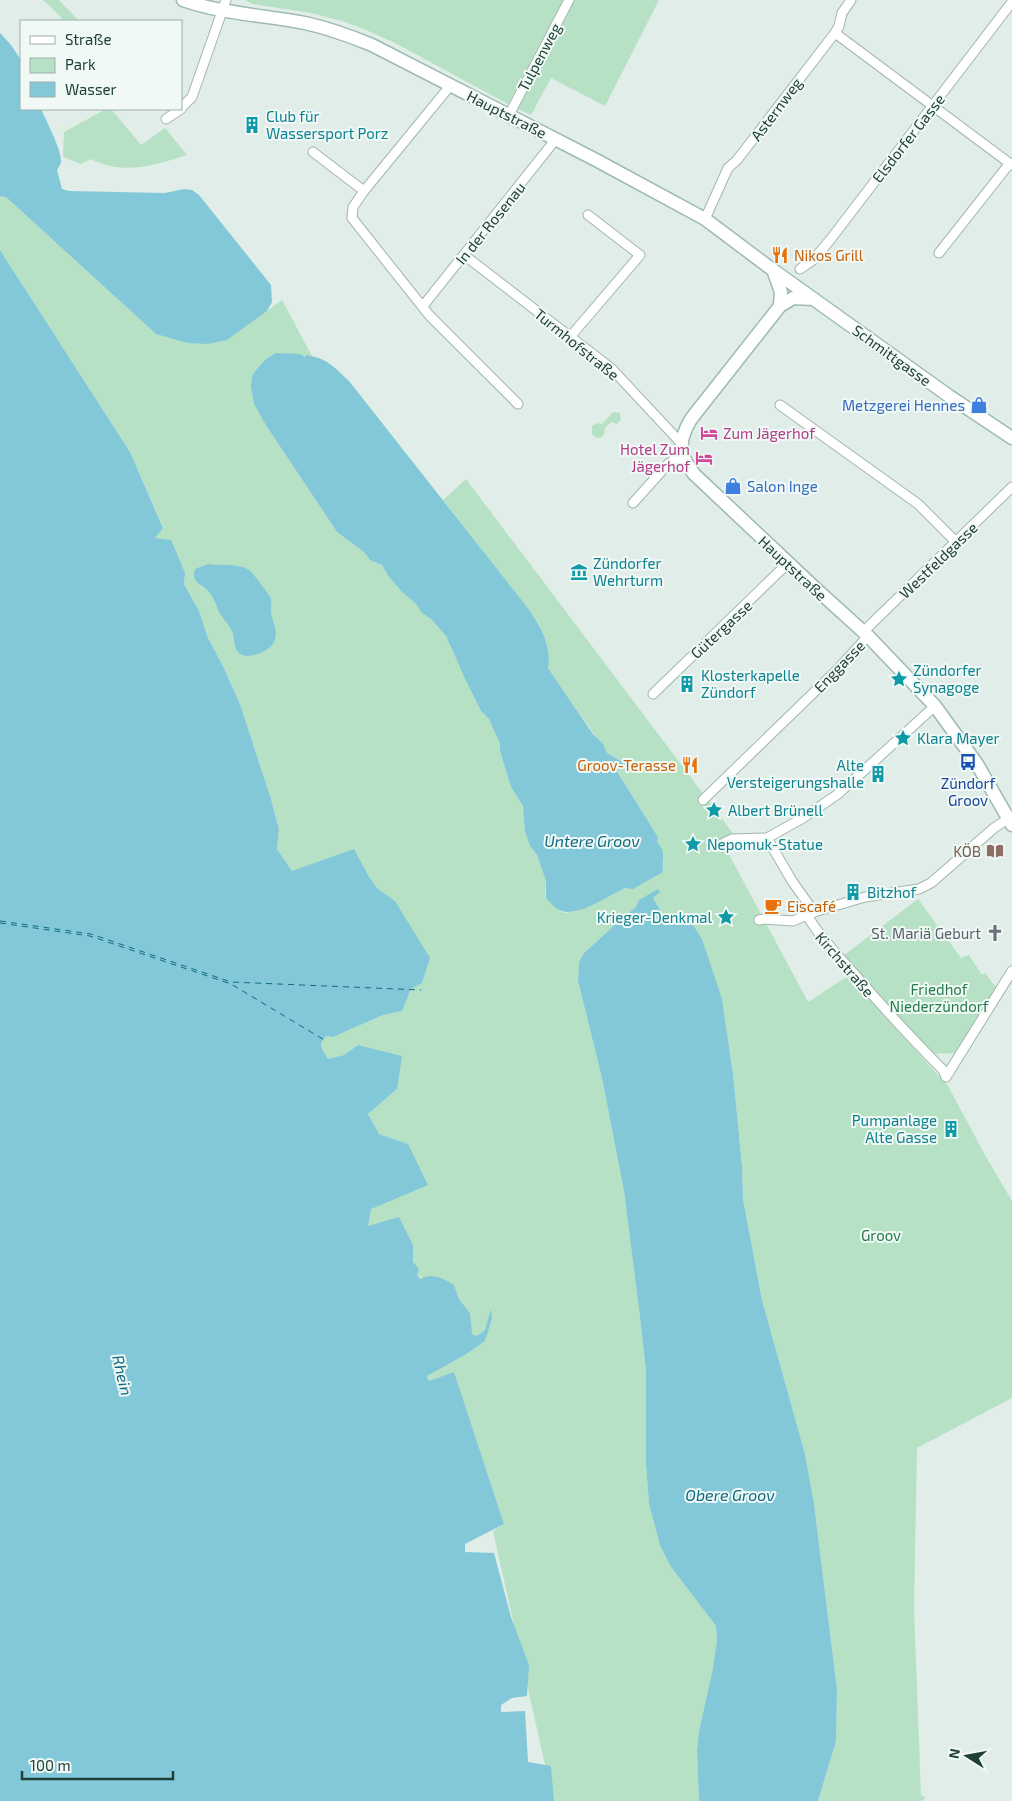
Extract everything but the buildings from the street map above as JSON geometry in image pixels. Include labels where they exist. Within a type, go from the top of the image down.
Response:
[{"type":"main road","name":"Hauptstraße","points":[[183,0],[225,6],[304,23],[344,33],[372,45],[556,139],[705,219],[773,270]]},
{"type":"main road","name":"Schmittgasse","points":[[773,270],[953,399],[1012,438]]},
{"type":"main road","points":[[773,270],[781,292],[780,306]]},
{"type":"main road","points":[[682,449],[682,435],[691,419],[780,306],[793,298],[814,299]]},
{"type":"main road","name":"Hauptstraße","points":[[682,449],[687,465],[694,474],[865,634],[935,706],[977,764],[1011,820]]},
{"type":"street","name":"Tulpenweg","points":[[509,115],[569,0]]},
{"type":"street","name":"Asternweg","points":[[705,219],[728,168],[737,160],[835,33],[842,13],[851,0]]},
{"type":"street","name":"Elsdorfer Gasse","points":[[800,269],[814,260],[1012,2]]},
{"type":"street","points":[[182,107],[192,97],[225,6]]},
{"type":"street","points":[[835,33],[1011,164],[939,253]]},
{"type":"street","points":[[450,86],[364,191],[353,207],[352,218],[423,306],[518,404]]},
{"type":"street","points":[[166,119],[178,110]]},
{"type":"street","name":"In der Rosenau","points":[[423,306],[556,139]]},
{"type":"street","points":[[313,152],[364,191]]},
{"type":"street","points":[[570,338],[640,254],[588,215]]},
{"type":"street","name":"Turmhofstraße","points":[[464,255],[611,368],[682,449]]},
{"type":"street","points":[[780,405],[918,504],[956,542]]},
{"type":"street","points":[[634,503],[682,449]]},
{"type":"street","name":"Westfeldgasse","points":[[865,634],[1012,487]]},
{"type":"street","name":"Gütergasse","points":[[654,694],[788,563]]},
{"type":"street","name":"Enggasse","points":[[703,800],[838,669],[865,634]]},
{"type":"street","points":[[722,844],[738,838],[767,838],[804,818],[838,794],[935,706]]},
{"type":"street","points":[[759,920],[764,918],[793,921],[865,897],[919,889],[932,883],[994,828],[1011,820]]},
{"type":"street","name":"Kirchstraße","points":[[767,838],[810,914],[814,928],[896,1022],[943,1070],[946,1077],[1012,971]]},
{"type":"green space","points":[[43,0],[59,0],[78,20],[62,20]]},
{"type":"green space","points":[[245,0],[563,0],[508,104],[395,43],[366,30],[342,21],[311,13],[253,4]]},
{"type":"green space","points":[[575,0],[659,0],[605,106],[551,78],[531,115],[518,109]]},
{"type":"green space","points":[[104,110],[112,110],[141,145],[165,128],[187,155],[139,167],[115,167],[91,159],[81,164],[63,157],[64,132]]},
{"type":"green space","name":"Groov","points":[[0,196],[6,197],[156,334],[227,340],[282,300],[312,356],[302,356],[267,427],[337,532],[365,553],[371,560],[382,565],[389,577],[403,593],[446,636],[481,711],[489,719],[500,744],[500,751],[511,787],[523,806],[531,848],[537,855],[546,881],[545,895],[558,909],[568,913],[575,911],[594,904],[625,888],[630,888],[662,870],[664,855],[656,842],[658,837],[616,770],[630,766],[607,753],[548,668],[546,640],[538,622],[443,500],[466,479],[738,840],[725,847],[808,1002],[848,976],[948,1086],[1012,1201],[1012,1398],[917,1448],[914,1609],[921,1795],[926,1798],[921,1801],[818,1801],[836,1741],[837,1689],[814,1504],[805,1454],[762,1300],[743,1199],[742,1166],[733,1074],[722,999],[667,922],[653,898],[639,903],[584,953],[578,970],[578,981],[602,1078],[624,1191],[646,1371],[646,1465],[649,1504],[660,1545],[671,1567],[716,1626],[717,1640],[713,1668],[699,1731],[697,1750],[699,1801],[553,1801],[493,1531],[504,1524],[454,1373],[429,1381],[427,1376],[465,1355],[485,1341],[491,1311],[485,1330],[477,1336],[471,1334],[470,1313],[459,1299],[454,1285],[434,1282],[421,1277],[414,1267],[413,1245],[367,1226],[371,1209],[408,1144],[379,1134],[368,1114],[397,1089],[358,1045],[344,1055],[328,1059],[321,1043],[326,1036],[333,1037],[383,1015],[402,1011],[411,989],[411,928],[395,901],[377,888],[368,875],[292,871],[277,849],[279,828],[240,704],[208,638],[199,611],[184,584],[185,573],[154,539],[163,527],[130,452],[0,250]]},
{"type":"green space","points":[[613,412],[620,413],[621,420],[617,424],[611,422],[605,428],[604,435],[600,438],[595,437],[592,434],[592,426],[597,423],[602,424]]},
{"type":"green space","name":"Friedhof Niederzündorf","points":[[918,899],[961,958],[969,955],[982,975],[985,973],[998,990],[959,1053],[931,1054],[843,956]]},
{"type":"water","points":[[0,33],[20,58],[20,110],[41,110],[56,143],[61,157],[57,170],[62,189],[69,191],[165,193],[184,189],[192,190],[199,195],[271,285],[272,302],[267,311],[227,340],[208,344],[188,343],[156,334],[6,197],[0,196]]},
{"type":"water","name":"Rhein","points":[[0,250],[130,452],[163,528],[155,538],[171,540],[185,573],[184,584],[199,611],[208,638],[240,704],[279,829],[277,849],[292,871],[354,849],[377,888],[395,901],[430,958],[422,983],[411,989],[402,1011],[383,1015],[333,1037],[326,1036],[321,1043],[328,1059],[344,1055],[358,1045],[402,1056],[397,1089],[368,1114],[379,1134],[408,1144],[428,1185],[371,1209],[368,1226],[399,1217],[413,1245],[413,1262],[419,1269],[417,1275],[421,1279],[430,1276],[438,1277],[454,1285],[459,1299],[470,1313],[472,1334],[477,1336],[485,1330],[491,1309],[492,1318],[485,1341],[465,1355],[427,1376],[429,1381],[454,1372],[504,1524],[465,1544],[465,1552],[494,1553],[511,1617],[529,1665],[527,1696],[512,1698],[501,1705],[501,1712],[525,1711],[528,1762],[551,1766],[554,1801],[0,1801]]},
{"type":"water","name":"Untere Groov","points":[[276,353],[300,354],[305,357],[306,355],[319,358],[330,364],[349,381],[529,609],[539,624],[546,641],[549,658],[548,668],[593,734],[603,744],[607,753],[631,767],[616,770],[658,837],[657,842],[663,854],[663,872],[633,889],[625,888],[576,911],[562,911],[553,906],[546,898],[546,881],[537,855],[530,846],[525,831],[523,806],[511,787],[500,751],[500,744],[489,719],[481,711],[466,681],[446,636],[403,593],[389,577],[382,565],[370,560],[365,553],[337,532],[267,427],[254,404],[251,387],[252,376],[266,359]]},
{"type":"water","points":[[208,564],[245,568],[251,572],[266,591],[271,599],[271,612],[276,634],[274,642],[268,649],[252,656],[242,655],[236,650],[234,636],[229,625],[221,615],[209,592],[194,578],[195,569]]},
{"type":"water","name":"Obere Groov","points":[[658,889],[660,892],[653,898],[667,922],[689,919],[702,939],[722,999],[733,1074],[742,1166],[743,1199],[762,1300],[805,1454],[814,1504],[837,1689],[836,1741],[818,1801],[699,1801],[697,1750],[699,1731],[713,1668],[717,1640],[716,1626],[671,1567],[660,1545],[649,1504],[646,1465],[646,1371],[624,1191],[602,1078],[578,981],[579,962],[584,953],[636,907],[639,900]]},
{"type":"ferry route","points":[[0,921],[91,934],[231,982],[421,990]]},
{"type":"ferry route","points":[[0,923],[90,936],[231,984],[326,1041]]},
{"type":"place","name":"Club für Wassersport Porz","points":[[252,125]]},
{"type":"place","name":"Nikos Grill","points":[[780,255]]},
{"type":"place","name":"Metzgerei Hennes","points":[[979,405]]},
{"type":"place","name":"Zum Jägerhof","points":[[709,433]]},
{"type":"place","name":"Hotel Zum Jägerhof","points":[[704,458]]},
{"type":"place","name":"Salon Inge","points":[[733,486]]},
{"type":"place","name":"Zündorfer Wehrturm","points":[[579,572]]},
{"type":"place","name":"Zündorfer Synagoge","points":[[899,679]]},
{"type":"place","name":"Klosterkapelle Zündorf","points":[[687,684]]},
{"type":"place","name":"Klara Mayer","points":[[903,738]]},
{"type":"place","name":"Zündorf Groov","points":[[968,762]]},
{"type":"place","name":"Groov-Terasse","points":[[690,765]]},
{"type":"place","name":"Alte Versteigerungshalle","points":[[878,774]]},
{"type":"place","name":"Albert Brünell","points":[[714,810]]},
{"type":"place","name":"Nepomuk-Statue","points":[[693,844]]},
{"type":"place","name":"KÖB","points":[[995,851]]},
{"type":"place","name":"Bitzhof","points":[[853,892]]},
{"type":"place","name":"Eiscafé","points":[[773,906]]},
{"type":"place","name":"Krieger-Denkmal","points":[[726,917]]},
{"type":"place","name":"St. Mariä Geburt","points":[[995,933]]},
{"type":"place","name":"Pumpanlage Alte Gasse","points":[[951,1129]]}]
